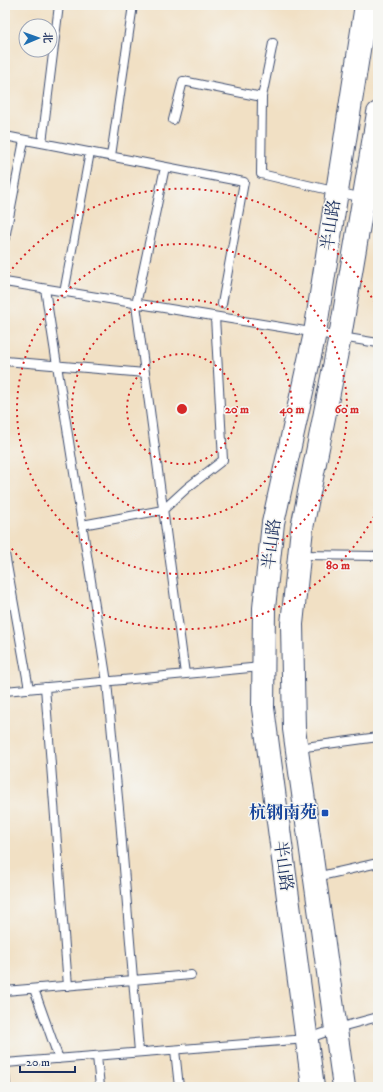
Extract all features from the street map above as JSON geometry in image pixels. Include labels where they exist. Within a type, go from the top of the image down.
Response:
[{"type":"main road","name":"半山路","points":[[313,1087],[264,716],[262,667],[264,608],[273,522],[315,333],[366,5]]},
{"type":"main road","name":"半山路","points":[[344,1087],[337,1028],[296,748],[294,729],[292,624],[302,528],[340,337],[365,198],[378,114]]},
{"type":"lane","points":[[42,144],[59,5]]},
{"type":"lane","points":[[111,156],[133,5]]},
{"type":"lane","points":[[272,43],[262,97],[261,174],[365,198]]},
{"type":"lane","points":[[173,120],[183,81],[262,97]]},
{"type":"lane","points":[[5,136],[244,182],[222,304]]},
{"type":"lane","points":[[5,238],[24,140]]},
{"type":"lane","points":[[64,292],[90,152]]},
{"type":"lane","points":[[165,166],[136,305],[184,674]]},
{"type":"lane","points":[[5,282],[136,305],[378,343]]},
{"type":"lane","points":[[44,289],[106,682],[120,819],[139,1052]]},
{"type":"lane","points":[[82,525],[163,510],[187,488],[223,460],[214,317]]},
{"type":"lane","points":[[5,361],[57,367],[145,373]]},
{"type":"lane","points":[[5,554],[29,689]]},
{"type":"lane","points":[[299,555],[378,556]]},
{"type":"lane","points":[[5,691],[262,667]]},
{"type":"lane","points":[[45,688],[68,986]]},
{"type":"lane","points":[[296,748],[378,737]]},
{"type":"lane","points":[[315,878],[378,863]]},
{"type":"lane","points":[[5,991],[191,975]]},
{"type":"lane","points":[[34,988],[59,1059]]},
{"type":"lane","points":[[5,1063],[307,1039],[337,1028],[378,1018]]},
{"type":"lane","points":[[175,1050],[179,1087]]},
{"type":"lane","points":[[97,1056],[100,1087]]},
{"type":"lane","points":[[5,1074],[6,1087]]},
{"type":"place","name":"杭钢南苑","points":[[325,813]]}]
